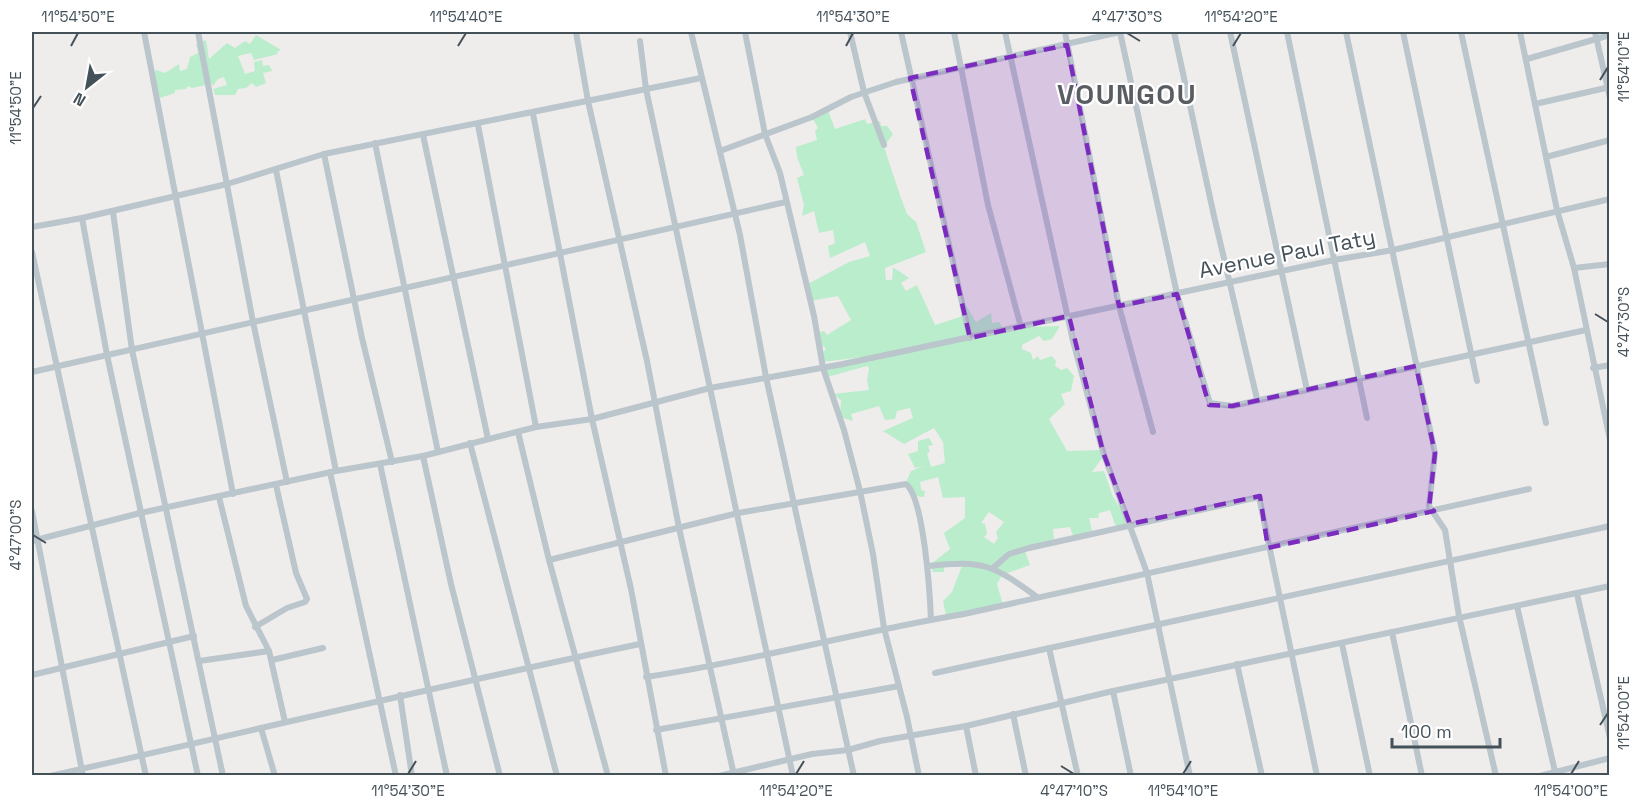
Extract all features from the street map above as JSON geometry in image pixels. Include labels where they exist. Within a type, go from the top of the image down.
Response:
[{"type":"street","points":[[144,32],[204,332],[233,494]]},
{"type":"street","points":[[198,32],[253,322],[287,482]]},
{"type":"street","points":[[576,32],[588,101],[655,402],[679,528],[711,666],[720,718],[734,774]]},
{"type":"street","points":[[691,32],[735,215],[766,377],[854,776]]},
{"type":"street","points":[[745,32],[765,134],[780,173],[814,316],[823,368],[844,430],[860,491],[873,554],[884,628],[919,776]]},
{"type":"street","points":[[850,32],[864,92],[884,145]]},
{"type":"street","points":[[901,32],[970,338]]},
{"type":"street","points":[[954,32],[988,205],[1021,327]]},
{"type":"street","points":[[1005,32],[1069,316],[1103,452],[1147,573],[1168,681],[1190,776]]},
{"type":"street","points":[[1065,32],[1119,306],[1153,432]]},
{"type":"street","points":[[720,151],[812,117],[864,92],[910,78],[1010,58],[1120,32],[1177,294],[1210,403],[1232,406],[1586,330]]},
{"type":"street","points":[[1174,32],[1257,399]]},
{"type":"street","points":[[1230,32],[1279,271],[1307,390]]},
{"type":"street","points":[[1287,32],[1367,418]]},
{"type":"street","points":[[1346,32],[1435,453],[1430,506],[1444,530],[1459,616],[1496,776]]},
{"type":"street","points":[[1403,32],[1477,381]]},
{"type":"street","points":[[1461,32],[1546,423]]},
{"type":"street","points":[[1520,32],[1557,210],[1574,267],[1593,368],[1610,440]]},
{"type":"street","points":[[1527,59],[1596,35],[1610,35]]},
{"type":"street","points":[[1596,35],[1610,98]]},
{"type":"street","points":[[640,41],[646,89],[678,228],[793,776]]},
{"type":"street","points":[[32,227],[82,219],[227,184],[324,154],[533,114],[701,78]]},
{"type":"street","points":[[1535,105],[1608,87]]},
{"type":"street","points":[[533,114],[592,419],[620,542],[666,776]]},
{"type":"street","points":[[478,125],[537,427]]},
{"type":"street","points":[[423,135],[488,439]]},
{"type":"street","points":[[1546,157],[1610,140]]},
{"type":"street","points":[[375,143],[438,452]]},
{"type":"street","points":[[324,154],[392,462]]},
{"type":"street","points":[[276,170],[305,310],[333,472],[396,776]]},
{"type":"street","name":"Avenue Paul Taty","points":[[34,540],[140,513],[333,472],[423,456],[537,427],[592,419],[710,388],[823,368],[1230,281],[1393,250],[1610,199]]},
{"type":"street","points":[[32,372],[786,202]]},
{"type":"street","points":[[113,212],[132,351],[223,776]]},
{"type":"street","points":[[82,219],[107,355],[198,776]]},
{"type":"street","points":[[32,252],[146,776]]},
{"type":"street","points":[[1574,267],[1610,264]]},
{"type":"street","points":[[1593,368],[1610,365]]},
{"type":"street","points":[[518,432],[549,560],[608,776]]},
{"type":"street","points":[[470,443],[557,776]]},
{"type":"street","points":[[423,456],[500,776]]},
{"type":"street","points":[[380,464],[447,776]]},
{"type":"street","points":[[549,560],[738,513],[902,483],[909,485],[929,566],[931,620]]},
{"type":"street","points":[[255,627],[307,599],[296,573],[276,484]]},
{"type":"street","points":[[646,677],[711,666],[931,620],[1529,489]]},
{"type":"street","points":[[219,497],[246,606],[272,660],[285,722]]},
{"type":"street","points":[[993,568],[1009,554],[1130,524],[1259,497],[1317,776]]},
{"type":"street","points":[[32,511],[34,540],[64,666],[83,772]]},
{"type":"street","points":[[935,673],[1610,526]]},
{"type":"street","points":[[929,566],[963,562],[993,568],[1037,597]]},
{"type":"street","points":[[719,776],[789,759],[848,750],[880,741],[966,726],[1237,664],[1291,655],[1459,616],[1610,586]]},
{"type":"street","points":[[1577,594],[1610,738]]},
{"type":"street","points":[[1517,606],[1555,774]]},
{"type":"street","points":[[1392,632],[1422,776]]},
{"type":"street","points":[[32,675],[194,636]]},
{"type":"street","points":[[50,776],[83,772],[141,756],[400,695],[639,644]]},
{"type":"street","points":[[1342,644],[1371,776]]},
{"type":"street","points":[[272,660],[323,648]]},
{"type":"street","points":[[1049,648],[1078,776]]},
{"type":"street","points":[[199,662],[269,651]]},
{"type":"street","points":[[1237,664],[1262,776]]},
{"type":"street","points":[[656,730],[778,706],[899,686]]},
{"type":"street","points":[[1113,691],[1131,776]]},
{"type":"street","points":[[400,695],[412,776]]},
{"type":"street","points":[[1013,714],[1026,776]]},
{"type":"street","points":[[966,726],[976,776]]},
{"type":"street","points":[[261,728],[275,776]]},
{"type":"street","points":[[1540,776],[1610,758]]},
{"type":"highlighted area","points":[[1067,45],[1119,306],[1177,294],[1209,405],[1232,406],[1416,366],[1435,453],[1429,508],[1434,511],[1268,548],[1260,496],[1130,524],[1103,452],[1069,316],[970,338],[910,78]]},
{"type":"green space","points":[[256,35],[281,50],[277,52],[278,54],[254,60],[251,53],[238,56],[245,74],[255,71],[254,62],[262,60],[263,66],[269,65],[272,71],[263,73],[266,83],[256,87],[252,83],[246,88],[238,89],[235,95],[215,95],[213,89],[227,85],[224,77],[218,79],[213,86],[209,81],[206,85],[192,88],[188,86],[186,89],[175,90],[175,93],[160,98],[153,75],[156,70],[165,73],[179,64],[180,71],[187,69],[190,57],[198,53],[196,44],[206,40],[209,59],[227,43],[235,48],[245,41],[250,44]]},
{"type":"green space","points":[[828,110],[835,129],[865,119],[867,124],[880,121],[881,126],[887,126],[893,134],[884,147],[907,214],[916,222],[926,252],[885,268],[886,280],[892,280],[893,267],[909,278],[901,283],[906,291],[917,285],[935,325],[960,317],[964,312],[958,300],[960,295],[976,322],[991,313],[992,323],[999,322],[1003,328],[1060,326],[1052,339],[1044,341],[1039,336],[1022,345],[1022,349],[1031,353],[1033,360],[1038,356],[1040,360],[1052,356],[1056,361],[1055,366],[1061,370],[1067,368],[1074,376],[1071,391],[1061,394],[1065,404],[1049,419],[1067,451],[1104,450],[1105,454],[1092,472],[1104,471],[1113,497],[1125,515],[1126,524],[1116,527],[1110,510],[1099,513],[1098,518],[1089,518],[1092,531],[1073,536],[1070,527],[1053,529],[1054,539],[1025,551],[1030,565],[1002,575],[997,584],[1003,605],[946,615],[943,601],[952,592],[962,566],[944,567],[944,572],[933,572],[931,564],[950,549],[944,533],[965,518],[965,497],[943,498],[938,477],[920,482],[921,490],[925,491],[924,497],[914,496],[907,480],[911,471],[923,466],[915,468],[908,454],[918,451],[918,441],[929,438],[933,445],[928,446],[930,452],[927,453],[931,467],[945,463],[943,442],[934,428],[904,444],[883,431],[913,418],[910,408],[897,411],[895,419],[885,420],[879,406],[851,414],[853,421],[840,417],[841,400],[833,394],[869,390],[867,380],[869,368],[867,366],[827,377],[824,370],[878,355],[823,362],[821,352],[826,350],[824,346],[820,349],[817,333],[824,331],[827,335],[851,320],[838,296],[810,301],[806,285],[849,262],[870,256],[865,242],[830,258],[828,246],[835,243],[833,230],[819,233],[814,211],[802,216],[804,205],[797,178],[804,175],[796,147],[817,140],[815,131],[818,128],[810,114]],"holes":[[[989,512],[1004,522],[996,532],[998,538],[994,544],[984,537],[987,534],[985,524],[981,523]]]},
{"type":"district","name":"VOUNGOU","points":[[1127,94]]}]
